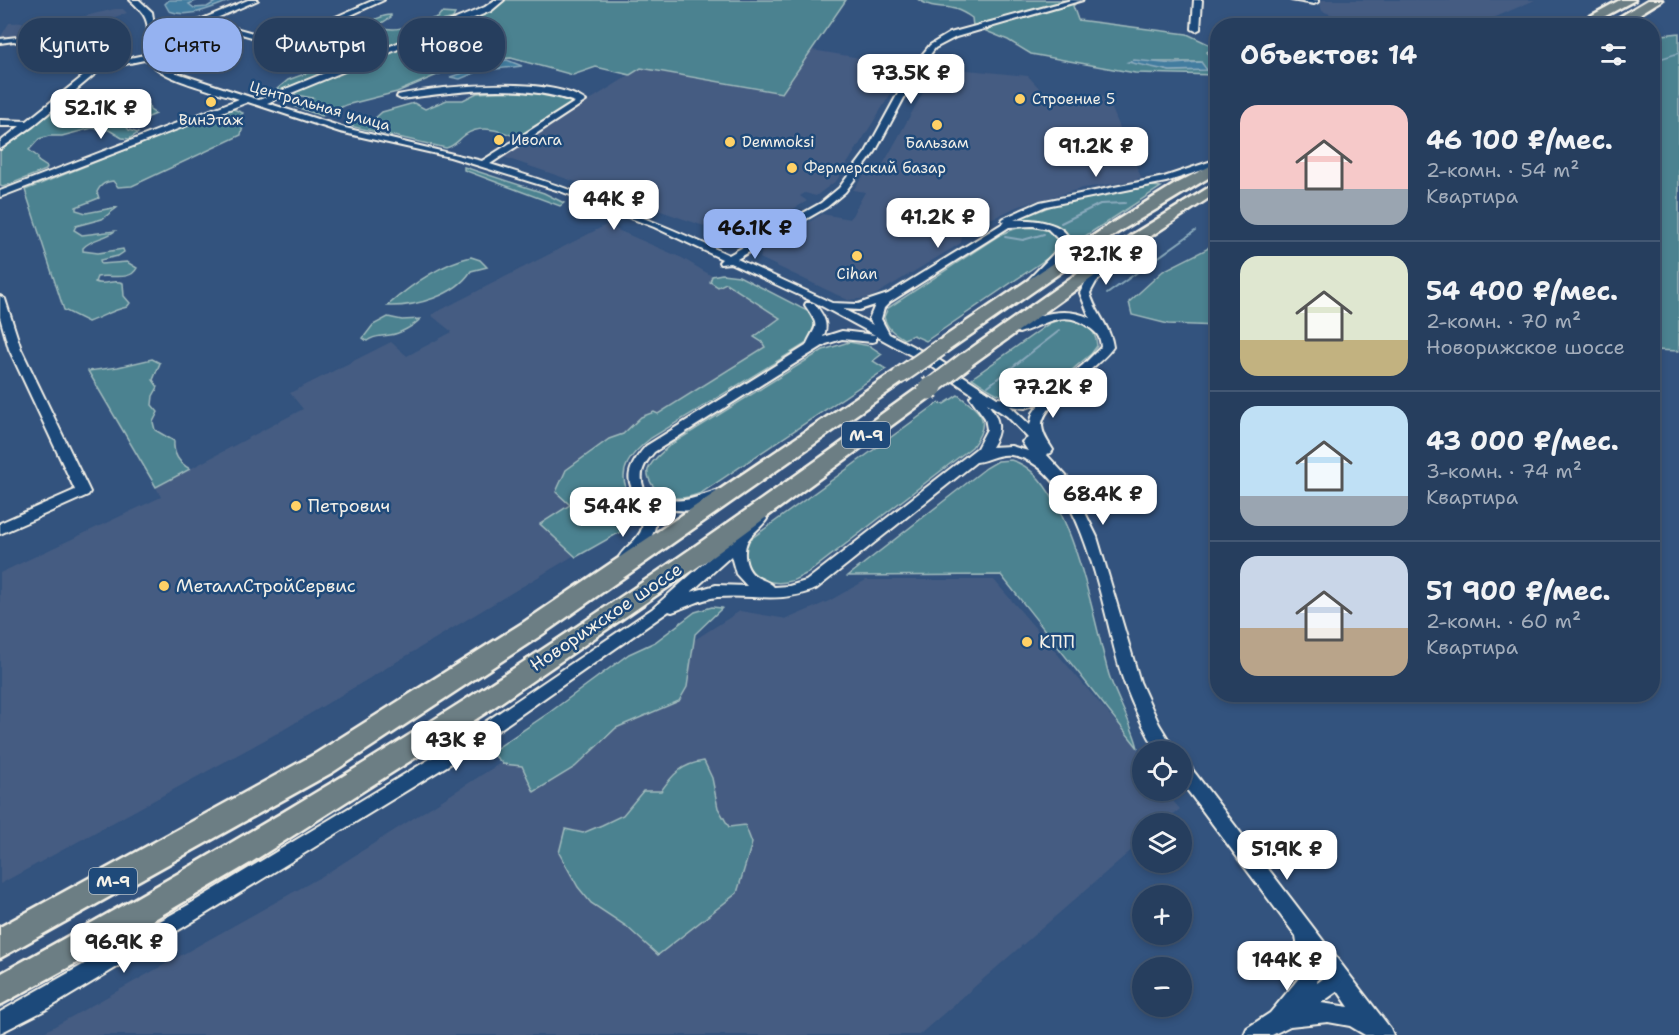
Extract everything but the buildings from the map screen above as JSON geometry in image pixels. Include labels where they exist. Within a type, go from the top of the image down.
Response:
[{"type":"highway","points":[[1593,18],[1629,0]]},
{"type":"highway","points":[[1625,18],[1656,0]]},
{"type":"highway","name":"Новорижское шоссе","points":[[0,943],[324,763],[532,629],[796,450],[1026,286],[1210,169]]},
{"type":"highway","name":"Новорижское шоссе","points":[[0,990],[196,882],[392,760],[563,648],[802,482],[991,342],[1136,239],[1210,191]]},
{"type":"street","points":[[134,0],[148,10],[152,18]]},
{"type":"street","points":[[210,18],[254,0]]},
{"type":"street","points":[[242,32],[283,44],[380,0]]},
{"type":"street","points":[[259,102],[488,9],[500,0]]},
{"type":"street","points":[[726,261],[824,205],[848,184],[918,68],[936,44],[953,35],[1079,0]]},
{"type":"street","points":[[1294,0],[1314,2],[1314,0]]},
{"type":"street","points":[[1196,1],[1196,29]]},
{"type":"street","points":[[0,41],[18,40]]},
{"type":"street","points":[[79,84],[85,72]]},
{"type":"street","points":[[0,146],[92,72]]},
{"type":"street","name":"Центральная улица","points":[[167,72],[343,130],[444,153],[516,175]]},
{"type":"street","points":[[401,97],[447,91],[530,88],[548,90],[582,101],[484,165]]},
{"type":"street","points":[[0,194],[247,99]]},
{"type":"street","points":[[0,123],[30,124]]},
{"type":"street","name":"М-9","points":[[886,337],[876,325],[876,313],[886,300],[1008,219],[1043,204],[1166,179],[1210,166]]},
{"type":"street","points":[[516,175],[620,210],[693,241],[726,261],[886,337],[1017,418],[1047,450]]},
{"type":"street","points":[[516,175],[773,279],[872,338],[980,395],[1025,404],[1035,402],[1060,390]]},
{"type":"street","name":"М-9","points":[[993,231],[1006,225],[1029,222],[1047,226],[1062,236],[1065,248],[1026,286]]},
{"type":"street","points":[[693,241],[726,247],[767,237]]},
{"type":"street","points":[[767,237],[757,248],[754,258],[773,279]]},
{"type":"street","name":"М-9","points":[[1106,336],[1086,301],[1086,288],[1136,239]]},
{"type":"street","name":"М-9","points":[[805,351],[815,341],[823,326],[815,303],[859,307],[899,291]]},
{"type":"street","points":[[0,299],[15,349],[83,492],[0,529]]},
{"type":"street","name":"М-9","points":[[991,342],[1007,336],[1034,320],[1056,314],[1084,318],[1106,336]]},
{"type":"street","name":"М-9","points":[[601,581],[639,544],[649,530],[648,510],[634,481],[634,472],[637,463],[650,449],[822,341],[842,335],[872,338]]},
{"type":"street","points":[[1106,336],[1107,347],[1098,362],[1060,390],[1042,407],[1035,422],[1036,432],[1056,463],[1080,512],[1097,556],[1126,669],[1136,696],[1161,741]]},
{"type":"street","points":[[970,462],[988,443],[995,428],[980,395]]},
{"type":"street","points":[[980,395],[1010,423],[1067,488]]},
{"type":"street","points":[[657,613],[689,598],[719,591],[791,594],[811,585],[970,462],[989,451],[1010,449],[1021,452],[1049,468]]},
{"type":"street","name":"М-9","points":[[638,491],[660,504],[671,507],[696,504],[711,498],[796,450]]},
{"type":"street","points":[[0,1023],[42,1001],[196,910],[444,759],[568,676],[657,613],[802,482]]},
{"type":"street","points":[[741,539],[737,560],[739,570],[747,579],[773,589],[811,585]]},
{"type":"street","points":[[1192,783],[1382,1035]]},
{"type":"street","points":[[1277,1020],[1311,975],[1310,953],[1299,925]]},
{"type":"street","points":[[1254,1035],[1340,979]]},
{"type":"street","points":[[1277,1020],[1302,1014],[1332,1011],[1354,1017],[1382,1035]]},
{"type":"shaded area","points":[[169,0],[198,0],[189,4],[194,8],[207,7],[217,1],[203,0],[232,0],[185,14],[169,11],[165,4]]},
{"type":"shaded area","points":[[1319,0],[1535,0],[1493,18],[1340,18],[1322,11]]},
{"type":"shaded area","points":[[115,9],[123,9],[127,13],[112,18],[77,18]]},
{"type":"shaded area","points":[[9,23],[18,23],[18,35],[0,38]]},
{"type":"shaded area","points":[[812,50],[908,66],[837,180],[816,196],[805,193],[800,196],[807,201],[742,239],[500,156],[641,68],[782,93]]},
{"type":"shaded area","points":[[505,60],[507,60],[522,66],[505,68]]},
{"type":"shaded area","points":[[1134,60],[1173,64],[1201,62],[1207,70],[1170,71],[1128,62]]},
{"type":"shaded area","points":[[937,67],[1028,76],[1041,90],[1107,97],[1141,177],[1135,181],[1083,188],[1016,207],[998,216],[963,227],[961,243],[870,298],[848,300],[760,258],[762,251],[822,214],[850,219],[865,192],[853,190],[867,171],[879,172]]},
{"type":"shaded area","points":[[466,72],[477,72],[460,79],[450,77]]},
{"type":"shaded area","points":[[606,225],[682,258],[712,276],[710,282],[718,287],[726,283],[781,318],[755,337],[765,347],[657,415],[653,412],[623,435],[609,439],[590,451],[571,505],[541,525],[573,556],[283,730],[0,884],[0,573],[161,497],[156,487],[303,409],[290,393],[391,342],[407,356],[452,332],[431,315]]},
{"type":"shaded area","points":[[866,580],[994,580],[1132,741],[1132,801],[1173,801],[1180,809],[1175,813],[1132,813],[1132,850],[919,1035],[39,1035],[324,875],[740,611],[787,619],[829,601]]},
{"type":"green space","points":[[506,0],[846,0],[782,93],[641,68],[630,75],[596,67],[573,75],[505,58],[505,18],[473,18]]},
{"type":"green space","points":[[919,0],[1079,0],[1073,6],[1078,20],[1187,34],[1210,45],[1210,50],[1207,52],[1210,59],[1210,75],[1135,73],[1031,54],[1008,40],[986,31],[989,28],[973,26],[972,18],[956,9],[933,6]],"holes":[[[1201,62],[1206,70],[1170,71],[1143,64]]]},
{"type":"green space","points":[[441,13],[455,14],[453,18],[437,18]]},
{"type":"green space","points":[[391,15],[387,20],[378,18]]},
{"type":"green space","points":[[399,28],[399,42],[387,48],[387,29]]},
{"type":"green space","points":[[1679,33],[1679,351],[1660,350],[1660,35]]},
{"type":"green space","points":[[399,48],[399,72],[444,72],[397,92],[346,105],[322,116],[296,107],[313,98],[296,95],[290,88],[279,92],[276,90],[288,80],[310,72],[387,72],[387,53]]},
{"type":"green space","points":[[542,91],[577,102],[520,138],[485,129],[472,131],[446,148],[350,126],[354,120],[371,122],[382,112],[414,103],[425,109],[447,100],[463,100],[477,93]]},
{"type":"green space","points":[[66,102],[103,103],[115,119],[122,119],[132,113],[133,105],[149,105],[150,110],[156,114],[126,126],[129,130],[138,133],[129,139],[122,138],[109,130],[92,128],[39,139],[29,150],[38,157],[38,161],[47,167],[46,170],[3,187],[0,186],[0,151]]},
{"type":"green space","points":[[231,108],[243,113],[236,122],[243,126],[241,135],[132,186],[118,187],[113,181],[105,183],[97,192],[99,198],[76,207],[76,210],[86,213],[118,207],[102,219],[76,226],[74,230],[82,235],[115,231],[90,242],[83,248],[83,251],[98,253],[123,249],[124,252],[118,256],[100,260],[101,264],[127,262],[137,268],[130,275],[97,277],[95,282],[123,283],[124,296],[130,303],[127,307],[88,322],[64,310],[25,190]]},
{"type":"green space","points":[[464,167],[544,193],[564,203],[560,206],[464,170]]},
{"type":"green space","points":[[1152,186],[1161,187],[1073,244],[1050,223],[1018,219],[1064,201]]},
{"type":"green space","points":[[1023,226],[1039,227],[1056,238],[1059,243],[1052,255],[926,341],[913,335],[904,339],[889,328],[884,317],[888,308],[1001,234]]},
{"type":"green space","points":[[1210,246],[1210,326],[1168,324],[1132,315],[1129,302],[1163,271]]},
{"type":"green space","points":[[471,257],[480,260],[487,267],[471,271],[455,287],[434,298],[422,302],[387,306],[426,276],[459,260]]},
{"type":"green space","points":[[722,274],[739,276],[813,314],[817,319],[816,334],[807,343],[644,443],[628,463],[624,478],[630,495],[638,507],[637,516],[624,530],[576,557],[540,524],[570,505],[556,492],[566,470],[609,439],[623,434],[641,417],[654,412],[658,414],[765,347],[754,337],[780,318],[726,283],[718,287],[710,282],[712,276]]},
{"type":"green space","points":[[388,317],[402,320],[420,319],[398,333],[375,337],[367,341],[363,338],[373,325]]},
{"type":"green space","points":[[1064,318],[1077,321],[1091,329],[1097,346],[1091,354],[1052,386],[1041,393],[1017,399],[1005,397],[972,378],[1050,323]]},
{"type":"green space","points":[[849,342],[870,346],[882,354],[873,361],[886,369],[701,493],[674,498],[661,494],[651,483],[648,473],[650,466],[670,445],[823,350]]},
{"type":"green space","points":[[152,359],[160,363],[153,380],[158,387],[153,396],[152,405],[158,412],[153,422],[155,430],[174,441],[178,457],[190,469],[156,487],[88,371]]},
{"type":"green space","points":[[958,395],[978,412],[983,423],[982,430],[972,447],[808,573],[781,583],[771,582],[755,574],[746,560],[748,541],[938,403],[944,404]]},
{"type":"green space","points":[[1011,460],[1032,472],[1049,493],[1064,521],[1087,587],[1109,675],[1136,741],[1132,741],[1001,575],[848,576],[998,461]]},
{"type":"green space","points":[[712,607],[722,608],[695,634],[687,687],[679,701],[616,728],[575,767],[534,792],[522,766],[503,764],[491,752],[629,654],[655,642],[695,612]]},
{"type":"green space","points":[[704,761],[712,778],[718,808],[729,827],[745,825],[752,843],[737,893],[658,955],[626,926],[591,903],[578,887],[559,853],[565,829],[583,833],[623,815],[643,791],[661,791],[679,771]]},
{"type":"waterway","points":[[1660,59],[1679,53]]},
{"type":"waterway","points":[[1061,223],[1100,204],[1125,203]]},
{"type":"waterway","points":[[964,229],[985,225]]},
{"type":"waterway","points":[[1107,294],[1195,231]]},
{"type":"waterway","points":[[1005,237],[1023,240],[1044,234]]},
{"type":"waterway","points":[[988,386],[1059,331]]},
{"type":"place","name":"Строение 5","points":[[1020,99]]},
{"type":"place","name":"ВинЭтаж","points":[[211,102]]},
{"type":"place","name":"Бальзам","points":[[937,125]]},
{"type":"place","name":"Иволга","points":[[499,140]]},
{"type":"place","name":"Demmoksi","points":[[730,142]]},
{"type":"place","name":"Фермерский базар","points":[[792,168]]},
{"type":"place","name":"Cihan","points":[[857,256]]},
{"type":"place","name":"Петрович","points":[[296,506]]},
{"type":"place","name":"МеталлСтройСервис","points":[[164,586]]},
{"type":"place","name":"КПП","points":[[1027,642]]}]
